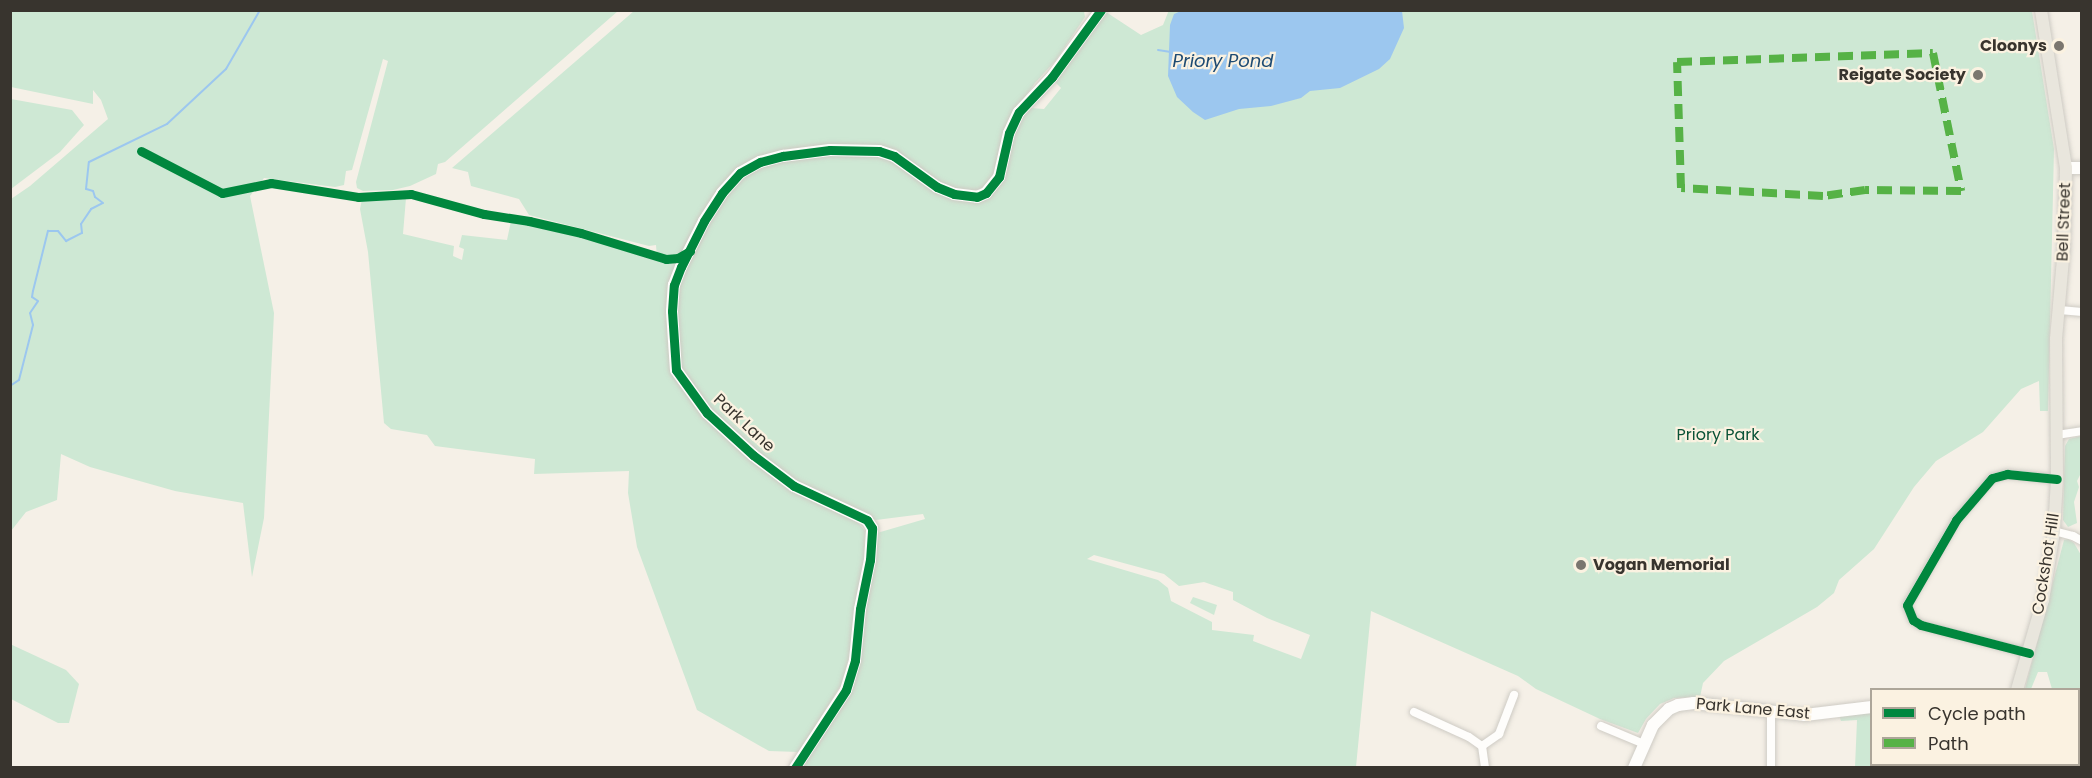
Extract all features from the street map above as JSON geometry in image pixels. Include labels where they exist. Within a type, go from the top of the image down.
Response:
[{"type":"main road","name":"Bell Street","points":[[2041,10],[2066,168],[2060,310],[2056,339],[2057,435]]},
{"type":"main road","name":"Cockshot Hill","points":[[2015,687],[2029,653],[2043,600],[2054,531],[2057,435]]},
{"type":"street","name":"Park Lane","points":[[795,768],[846,690],[855,660],[870,560],[872,528],[867,520],[794,486],[753,455],[708,413],[689,388],[676,370],[674,349],[672,311],[674,285],[681,267],[704,221],[722,193],[740,173],[760,162],[783,156],[830,150],[879,151],[894,156],[937,187],[954,194],[977,197],[986,193],[999,177],[1009,133],[1019,112],[1052,77],[1101,10]]},
{"type":"street","points":[[2066,168],[2082,168]]},
{"type":"street","points":[[2060,310],[2082,312]]},
{"type":"street","points":[[2057,435],[2082,431]]},
{"type":"street","points":[[2029,653],[1921,625],[1913,620],[1907,605],[1956,520],[1992,478],[2007,474],[2057,479]]},
{"type":"street","points":[[2054,531],[2082,541]]},
{"type":"street","points":[[1482,746],[1499,734],[1514,695]]},
{"type":"street","name":"Park Lane East","points":[[1634,768],[1659,717],[1678,705],[1694,703],[1810,715],[1870,707]]},
{"type":"street","points":[[1414,712],[1469,736],[1482,746],[1485,768]]},
{"type":"street","points":[[1771,712],[1771,768]]},
{"type":"street","points":[[1601,726],[1644,744]]},
{"type":"green space","name":"Priory Park","points":[[1169,10],[2032,11],[2054,149],[2048,411],[2040,411],[2039,381],[2021,389],[1983,432],[1936,461],[1914,487],[1874,549],[1839,580],[1834,593],[1817,607],[1724,661],[1703,683],[1700,697],[1674,698],[1660,704],[1646,719],[1638,733],[1600,719],[1536,689],[1518,676],[1371,611],[1356,767],[800,767],[851,691],[860,656],[877,533],[925,519],[923,514],[876,520],[803,488],[755,453],[727,427],[720,431],[754,462],[797,492],[852,516],[865,531],[863,579],[854,617],[851,650],[841,685],[799,752],[769,751],[697,710],[637,547],[628,493],[629,471],[534,474],[535,459],[435,446],[427,435],[391,429],[384,423],[368,252],[360,209],[362,199],[406,198],[403,234],[454,246],[453,256],[462,260],[464,249],[459,247],[462,235],[507,240],[511,221],[531,224],[657,258],[656,245],[649,246],[529,215],[519,199],[471,186],[468,172],[452,168],[634,11],[1084,11],[1085,17],[1056,60],[1035,83],[1018,107],[1044,109],[1061,88],[1053,80],[1106,12],[1141,35],[1163,25]],"holes":[[[1094,555],[1164,574],[1179,586],[1204,582],[1233,592],[1233,600],[1267,618],[1310,635],[1301,659],[1253,641],[1254,635],[1212,630],[1212,622],[1171,601],[1168,588],[1158,580],[1087,559]]]},
{"type":"green space","points":[[10,11],[618,11],[445,162],[438,164],[436,174],[410,186],[393,190],[363,191],[357,188],[356,182],[388,61],[383,59],[352,170],[346,171],[344,185],[335,187],[264,178],[250,196],[274,313],[264,518],[252,577],[243,503],[175,491],[90,467],[61,454],[57,500],[26,512],[11,531],[11,199],[30,186],[108,119],[101,100],[93,90],[93,104],[11,87]]},
{"type":"green space","points":[[11,99],[72,110],[84,125],[60,152],[11,189]]},
{"type":"green space","points":[[2081,436],[2081,473],[2077,481],[2079,487],[2074,502],[2077,523],[2068,527],[2063,520],[2065,446],[2069,439]]},
{"type":"green space","points":[[2068,539],[2074,543],[2081,555],[2080,692],[2080,688],[2052,688],[2047,672],[2038,672],[2031,688],[2025,688],[2064,540]]},
{"type":"green space","points":[[1193,597],[1217,605],[1214,615],[1190,603]]},
{"type":"green space","points":[[10,644],[66,670],[79,684],[69,723],[58,723],[11,699]]},
{"type":"green space","points":[[1870,712],[1870,766],[1999,767],[1855,767],[1857,720],[1841,721],[1839,715]]},
{"type":"water","name":"Priory Pond","points":[[1181,11],[1402,11],[1404,28],[1390,59],[1379,69],[1340,88],[1310,91],[1301,98],[1271,106],[1239,109],[1205,120],[1177,97],[1168,76],[1170,25],[1174,14]]},
{"type":"waterway","points":[[10,386],[19,380],[33,325],[30,313],[38,301],[32,297],[48,231],[58,231],[66,241],[82,233],[81,224],[91,209],[103,203],[95,197],[93,191],[86,189],[89,162],[167,124],[226,69],[260,10]]},
{"type":"waterway","points":[[1158,50],[1171,52]]},
{"type":"marked path","points":[[1933,53],[1961,191],[1865,190],[1823,196],[1681,188],[1677,62],[1933,53]]},
{"type":"cycle path","points":[[795,768],[846,690],[855,660],[860,609],[870,560],[872,528],[867,520],[794,486],[753,455],[707,413],[676,370],[672,311],[674,285],[681,267],[704,221],[722,193],[740,173],[760,162],[783,156],[830,150],[879,151],[894,156],[937,187],[954,194],[977,197],[986,193],[999,177],[1009,133],[1019,112],[1052,77],[1101,10]]},
{"type":"cycle path","points":[[141,151],[222,193],[271,183],[358,197],[411,194],[484,214],[581,233],[666,259],[678,258],[690,251]]},
{"type":"cycle path","points":[[2029,653],[1921,625],[1913,620],[1907,605],[1956,520],[1992,478],[2007,474],[2057,479]]},
{"type":"place","name":"Cloonys","points":[[2059,46]]},
{"type":"place","name":"Reigate Society","points":[[1978,75]]},
{"type":"place","name":"Vogan Memorial","points":[[1581,565]]}]
